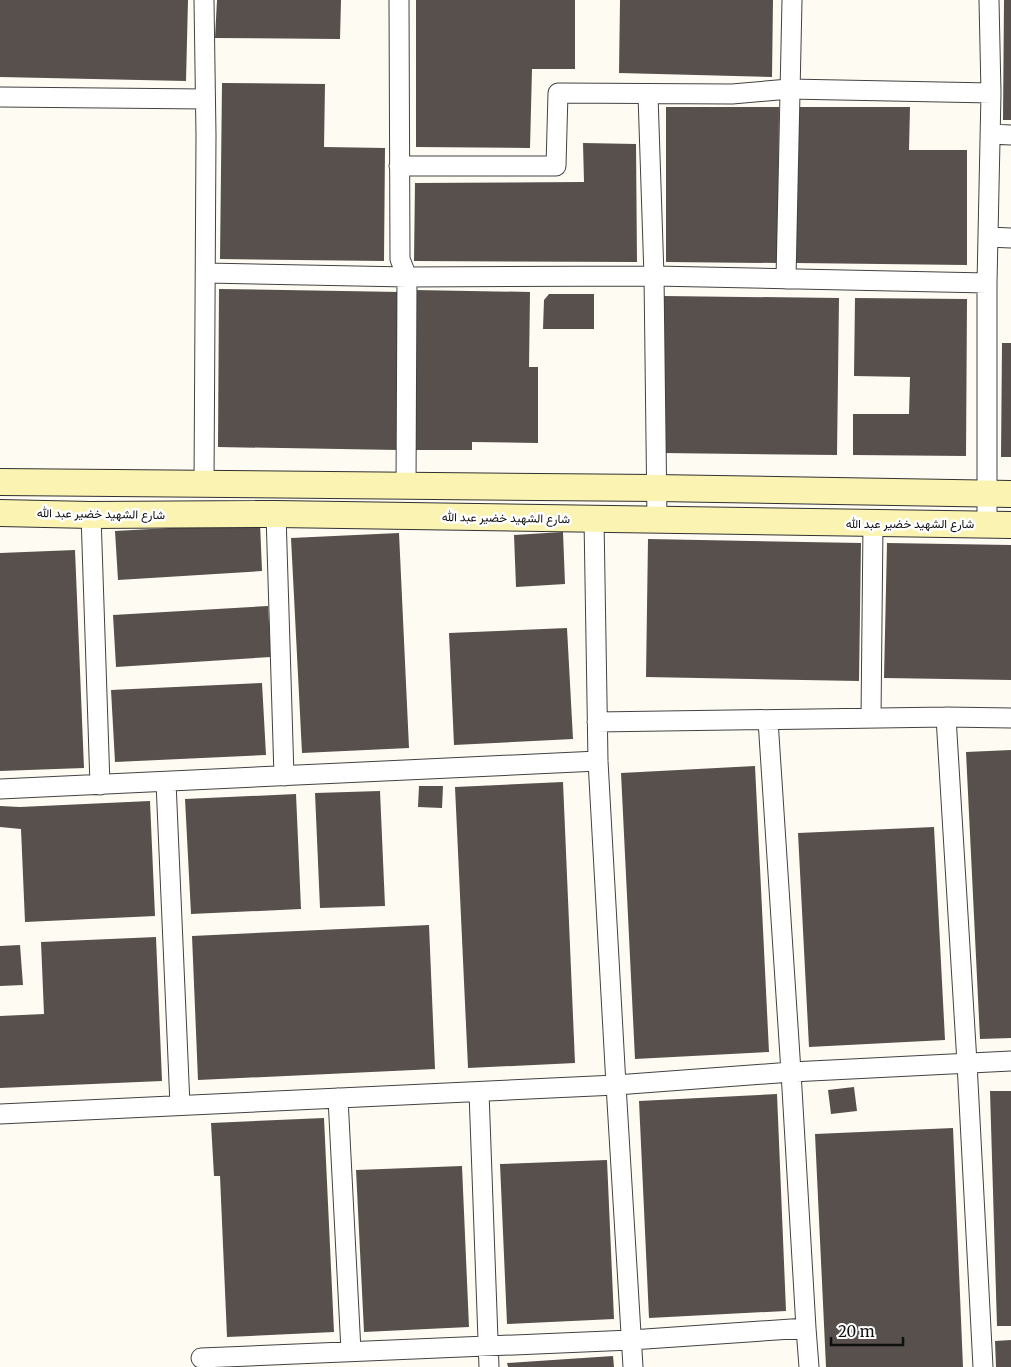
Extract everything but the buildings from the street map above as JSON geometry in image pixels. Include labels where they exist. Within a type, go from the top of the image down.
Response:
[{"type":"main road","points":[[0,482],[656,488],[999,494]]},
{"type":"main road","name":"شارع الشهيد خضير عبد الله","points":[[0,513],[91,515],[276,514],[999,525]]},
{"type":"street","points":[[204,0],[206,273],[204,485]]},
{"type":"street","points":[[399,0],[400,259],[407,277],[406,486]]},
{"type":"street","points":[[786,279],[792,0]]},
{"type":"street","points":[[989,0],[991,93],[987,283],[999,494],[999,525]]},
{"type":"street","points":[[399,166],[556,166],[558,93],[732,94],[789,89],[991,93]]},
{"type":"street","points":[[648,95],[654,276],[657,520]]},
{"type":"street","points":[[0,97],[205,99]]},
{"type":"street","points":[[990,134],[1011,135]]},
{"type":"street","points":[[988,237],[1011,238]]},
{"type":"street","points":[[206,273],[407,277],[654,276],[987,283]]},
{"type":"street","points":[[276,514],[284,776]]},
{"type":"street","points":[[91,515],[100,785]]},
{"type":"street","points":[[594,520],[598,761],[633,1367]]},
{"type":"street","points":[[871,718],[873,524]]},
{"type":"street","points":[[597,722],[946,717],[1011,718]]},
{"type":"street","points":[[946,717],[983,1367]]},
{"type":"street","points":[[768,720],[809,1367]]},
{"type":"street","points":[[0,789],[598,761]]},
{"type":"street","points":[[166,782],[180,1105]]},
{"type":"street","points":[[0,1114],[616,1085],[791,1072],[1011,1061]]},
{"type":"street","points":[[479,1092],[490,1367]]},
{"type":"street","points":[[338,1098],[351,1351]]},
{"type":"street","points":[[201,1358],[631,1340],[806,1328]]}]
